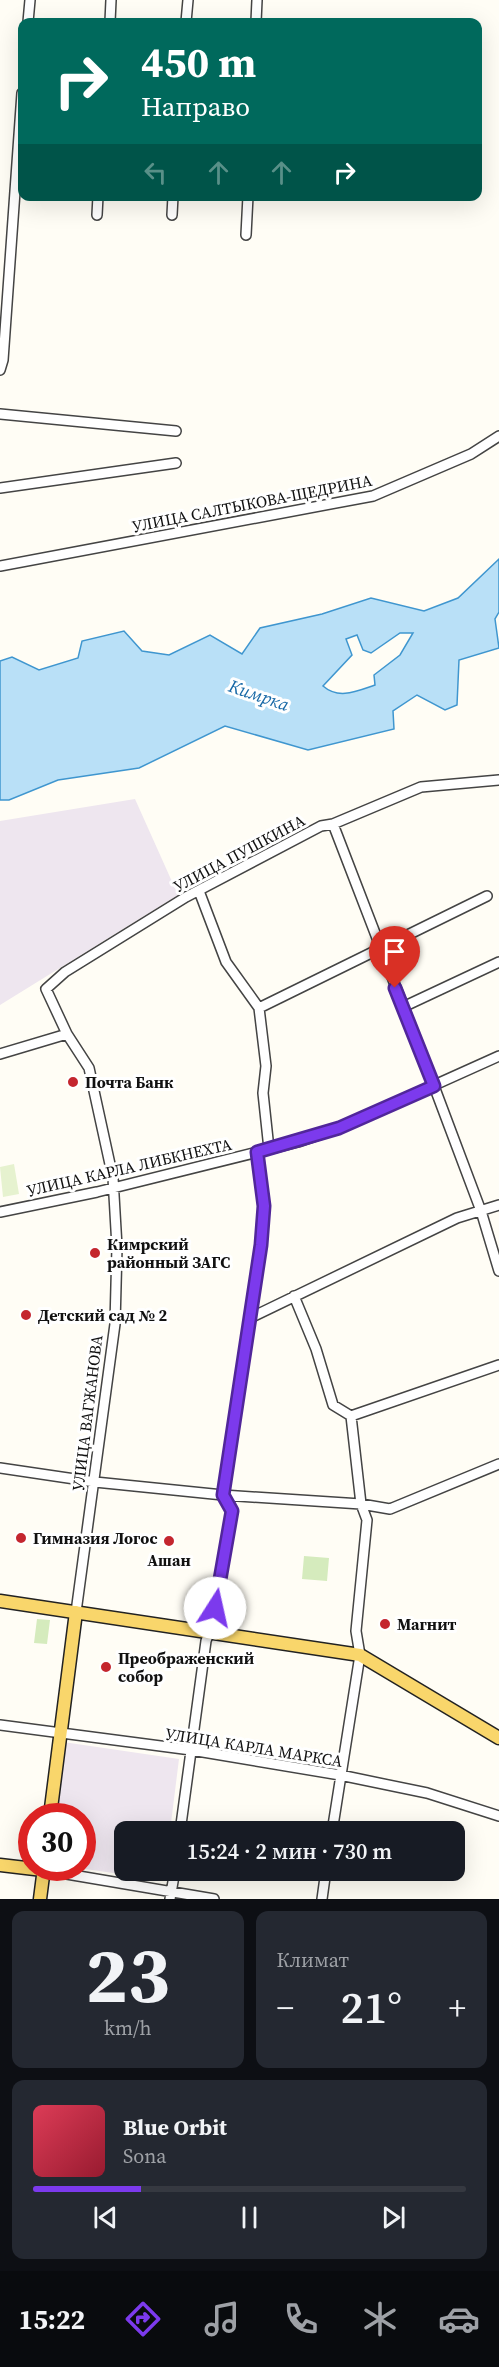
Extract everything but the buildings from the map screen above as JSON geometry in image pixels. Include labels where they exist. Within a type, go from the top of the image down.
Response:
[{"type":"main road","points":[[0,1601],[360,1654],[499,1738]]},
{"type":"main road","name":"УЛИЦА ВАГЖАНОВА","points":[[52,1803],[76,1612]]},
{"type":"main road","points":[[0,1865],[18,1867]]},
{"type":"main road","points":[[40,1899],[42,1881]]},
{"type":"street","points":[[28,18],[30,0]]},
{"type":"street","points":[[110,18],[111,0]]},
{"type":"street","points":[[186,18],[188,0]]},
{"type":"street","points":[[256,18],[257,0]]},
{"type":"street","points":[[0,370],[3,360],[18,149]]},
{"type":"street","points":[[97,215],[98,201]]},
{"type":"street","points":[[172,214],[173,201]]},
{"type":"street","points":[[246,235],[248,201]]},
{"type":"street","points":[[0,414],[176,431]]},
{"type":"street","name":"УЛИЦА САЛТЫКОВА-ЩЕДРИНА","points":[[0,566],[373,496],[471,454],[499,436]]},
{"type":"street","points":[[0,488],[176,463]]},
{"type":"street","name":"УЛИЦА ПУШКИНА","points":[[46,989],[65,972],[199,891],[321,826],[333,825],[421,787],[499,780]]},
{"type":"street","points":[[333,825],[434,1086],[499,1267]]},
{"type":"street","points":[[199,891],[226,962],[259,1008],[266,1066],[263,1093],[269,1149]]},
{"type":"street","points":[[259,1008],[487,896]]},
{"type":"street","points":[[403,1007],[499,962]]},
{"type":"street","name":"УЛИЦА ВАГЖАНОВА","points":[[46,989],[67,1034],[89,1068],[114,1186],[117,1247],[115,1324],[76,1612]]},
{"type":"street","points":[[0,1054],[67,1034]]},
{"type":"street","name":"УЛИЦА КАРЛА ЛИБКНЕХТА","points":[[0,1212],[97,1192],[269,1149],[339,1128],[499,1056]]},
{"type":"street","points":[[182,1821],[206,1641],[232,1511],[223,1495],[250,1318],[264,1206],[257,1152]]},
{"type":"street","points":[[250,1318],[457,1218],[499,1205]]},
{"type":"street","points":[[294,1296],[316,1348],[333,1405],[351,1416]]},
{"type":"street","points":[[351,1416],[499,1365]]},
{"type":"street","points":[[334,1821],[360,1654],[356,1631],[367,1520],[361,1504],[351,1416]]},
{"type":"street","points":[[0,1468],[95,1482],[223,1495],[361,1504],[390,1509],[499,1464]]},
{"type":"street","name":"УЛИЦА КАРЛА МАРКСА","points":[[0,1725],[192,1750],[340,1775],[427,1793],[499,1816]]},
{"type":"street","points":[[96,1880],[171,1895],[214,1899]]},
{"type":"street","points":[[322,1899],[324,1881]]},
{"type":"shaded area","points":[[135,799],[178,895],[0,1005],[0,821]]},
{"type":"shaded area","points":[[63,1742],[179,1759],[171,1821],[114,1821],[114,1873],[96,1871],[96,1803],[55,1803]]},
{"type":"green space","points":[[14,1164],[19,1194],[3,1197],[0,1167]]},
{"type":"green space","points":[[304,1556],[329,1558],[327,1581],[302,1579]]},
{"type":"green space","points":[[37,1619],[50,1620],[47,1644],[34,1643]]},
{"type":"water","name":"Кимрка","points":[[499,559],[499,612],[495,619],[499,648],[459,660],[457,705],[445,710],[417,695],[393,711],[394,729],[308,750],[225,726],[139,768],[58,780],[9,800],[0,800],[0,661],[12,657],[39,670],[78,658],[82,641],[124,631],[142,651],[169,655],[210,635],[242,654],[260,628],[322,614],[371,598],[424,611],[458,598]],"holes":[[[400,633],[413,633],[400,655],[374,675],[375,685],[348,693],[335,693],[323,686],[352,655],[346,639],[357,635],[363,650],[371,653]]]},
{"type":"place","name":"Почта Банк","points":[[73,1082]]},
{"type":"place","name":"Кимрский районный ЗАГС","points":[[95,1253]]},
{"type":"place","name":"Детский сад № 2","points":[[26,1315]]},
{"type":"place","name":"Гимназия Логос","points":[[21,1538]]},
{"type":"place","name":"Ашан","points":[[169,1541]]},
{"type":"place","name":"Магнит","points":[[385,1624]]},
{"type":"place","name":"Преображенский собор","points":[[106,1667]]},
{"type":"route","points":[[215,1608],[232,1511],[223,1495],[261,1245],[264,1206],[257,1152],[298,1142],[339,1128],[434,1086],[395,988]]}]
